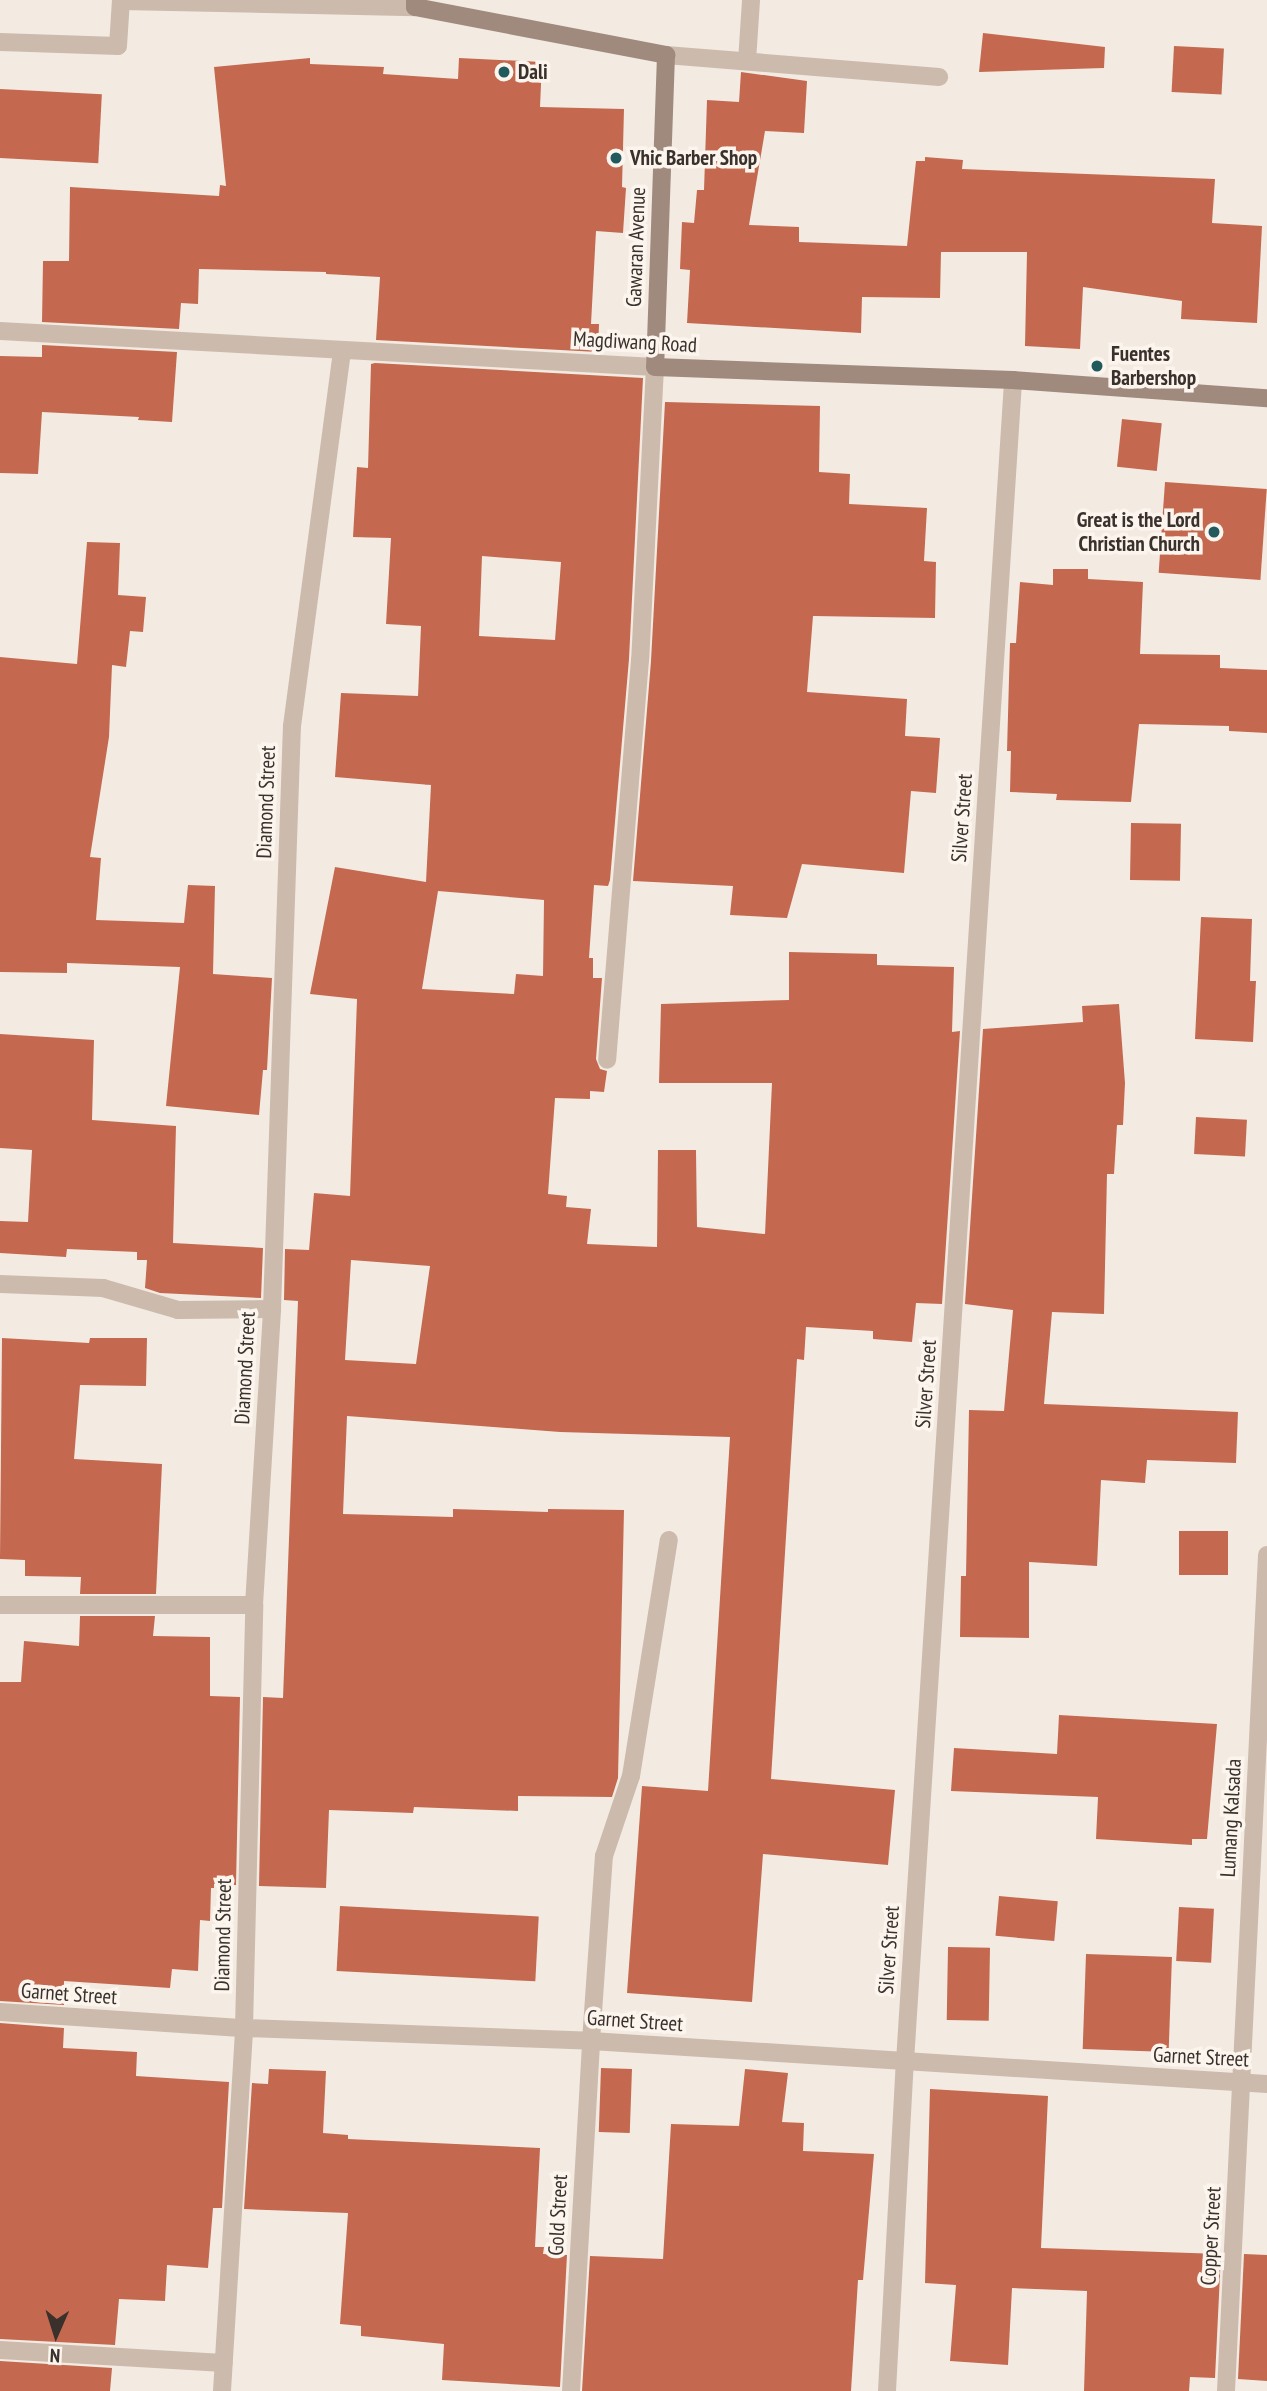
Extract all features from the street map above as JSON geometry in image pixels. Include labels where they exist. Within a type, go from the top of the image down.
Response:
[{"type":"street","points":[[0,42],[118,46],[121,0],[415,4],[666,55],[939,77]]},
{"type":"street","points":[[747,61],[751,0]]},
{"type":"street","name":"Gawaran Avenue","points":[[655,367],[666,55]]},
{"type":"street","name":"Magdiwang Road","points":[[0,331],[655,367],[1013,380],[1267,398]]},
{"type":"street","name":"Diamond Street","points":[[222,2391],[244,2028],[254,1605],[272,1309],[292,726],[342,350]]},
{"type":"street","points":[[607,1060],[640,660],[655,367]]},
{"type":"street","name":"Silver Street","points":[[887,2391],[905,2062],[1013,380]]},
{"type":"street","points":[[0,1284],[103,1288],[178,1310],[272,1309]]},
{"type":"street","name":"Gold Street","points":[[571,2391],[604,1856],[631,1776],[669,1540]]},
{"type":"street","name":"Lumang Kalsada","points":[[1240,2083],[1267,1555]]},
{"type":"street","points":[[0,1605],[254,1605]]},
{"type":"street","name":"Garnet Street","points":[[0,2012],[244,2028],[591,2041],[1267,2084]]},
{"type":"street","name":"Copper Street","points":[[1226,2391],[1240,2083]]},
{"type":"street","points":[[0,2350],[224,2363]]},
{"type":"building","points":[[983,33],[1105,47],[1104,68],[979,72]]},
{"type":"building","points":[[1174,46],[1224,49],[1222,95],[1172,92]]},
{"type":"building","points":[[310,58],[310,64],[384,67],[383,74],[458,79],[459,58],[542,62],[540,107],[624,109],[622,187],[626,188],[623,233],[596,231],[591,324],[599,324],[598,352],[376,340],[380,277],[326,272],[199,269],[198,304],[181,303],[179,329],[42,322],[43,261],[69,261],[70,187],[219,196],[220,185],[226,186],[214,67]]},
{"type":"building","points":[[741,72],[807,81],[804,133],[765,131],[749,225],[799,227],[799,242],[907,246],[916,161],[925,161],[925,157],[963,160],[962,169],[1215,179],[1212,223],[1262,226],[1257,323],[1181,319],[1182,301],[1083,287],[1080,349],[1025,346],[1027,252],[941,252],[940,298],[862,297],[861,333],[687,323],[690,270],[680,269],[682,222],[694,223],[697,190],[704,190],[707,100],[739,102]]},
{"type":"building","points":[[0,89],[102,94],[98,163],[0,158]]},
{"type":"building","points":[[42,345],[177,352],[172,422],[138,420],[139,417],[42,412],[38,474],[0,473],[0,356],[42,357]]},
{"type":"building","points":[[371,364],[643,378],[629,659],[610,880],[608,886],[594,885],[589,958],[593,958],[593,978],[602,978],[596,1059],[600,1069],[607,1071],[604,1092],[590,1091],[590,1099],[555,1098],[548,1194],[567,1196],[566,1207],[591,1209],[587,1244],[657,1247],[658,1150],[696,1150],[697,1227],[765,1234],[772,1083],[659,1083],[661,1004],[789,1000],[789,952],[877,954],[877,965],[954,967],[952,1032],[960,1031],[942,1304],[916,1303],[912,1342],[873,1339],[873,1331],[806,1327],[804,1360],[797,1359],[771,1779],[895,1790],[888,1865],[763,1854],[752,2002],[627,1993],[642,1786],[708,1791],[730,1437],[560,1432],[347,1416],[343,1514],[453,1517],[453,1509],[548,1512],[548,1509],[624,1510],[618,1778],[612,1797],[518,1796],[518,1811],[414,1807],[413,1813],[329,1810],[326,1888],[259,1886],[263,1697],[283,1698],[298,1301],[284,1300],[285,1249],[309,1250],[314,1193],[350,1196],[357,999],[310,994],[335,867],[426,882],[431,785],[335,777],[341,693],[418,696],[421,626],[386,624],[391,538],[353,537],[357,467],[368,468]],"holes":[[[482,556],[561,562],[555,640],[479,636]],[[438,891],[544,900],[543,976],[516,974],[514,994],[422,989]],[[351,1260],[430,1266],[416,1364],[345,1360]]]},
{"type":"building","points":[[665,402],[820,406],[819,472],[850,474],[849,504],[927,508],[924,561],[936,562],[935,618],[813,616],[807,692],[907,699],[905,736],[940,738],[936,793],[911,791],[904,873],[802,864],[787,918],[730,915],[733,886],[633,881],[651,661]]},
{"type":"building","points":[[1122,419],[1162,423],[1157,471],[1117,467]]},
{"type":"building","name":"Great is the Lord Christian Church","points":[[1165,482],[1267,489],[1260,580],[1159,573]]},
{"type":"building","points":[[87,542],[120,543],[118,595],[146,597],[143,632],[130,631],[126,667],[112,665],[109,737],[90,857],[101,858],[96,920],[184,923],[188,885],[215,886],[213,974],[272,978],[267,1070],[263,1070],[259,1115],[166,1106],[180,967],[67,963],[67,973],[0,972],[0,657],[77,664]]},
{"type":"building","points":[[1053,569],[1088,569],[1088,579],[1143,582],[1140,654],[1220,655],[1220,668],[1267,670],[1267,733],[1229,731],[1229,726],[1139,724],[1131,802],[1056,800],[1057,794],[1010,792],[1011,751],[1007,751],[1010,643],[1016,643],[1020,582],[1053,585]]},
{"type":"building","points":[[1131,823],[1181,824],[1180,881],[1130,880]]},
{"type":"building","points":[[1201,917],[1252,919],[1250,981],[1256,981],[1253,1042],[1195,1039]]},
{"type":"building","points":[[1119,1004],[1125,1083],[1123,1125],[1117,1125],[1114,1174],[1107,1174],[1104,1314],[1052,1312],[1044,1404],[1238,1412],[1236,1463],[1147,1460],[1145,1483],[1101,1480],[1097,1566],[1029,1562],[1029,1638],[960,1637],[961,1576],[966,1576],[969,1410],[1004,1411],[1013,1310],[965,1304],[983,1029],[1083,1022],[1082,1006]]},
{"type":"building","points":[[0,1034],[94,1040],[92,1120],[176,1126],[173,1243],[263,1248],[261,1298],[160,1293],[145,1288],[147,1260],[137,1260],[137,1252],[67,1249],[66,1257],[0,1253],[0,1221],[28,1222],[32,1150],[0,1148]]},
{"type":"building","points":[[1196,1117],[1247,1120],[1245,1157],[1194,1154]]},
{"type":"building","points":[[2,1338],[89,1343],[90,1338],[147,1338],[146,1386],[80,1385],[74,1459],[162,1464],[156,1594],[80,1594],[81,1577],[25,1576],[25,1560],[0,1559]]},
{"type":"building","points":[[1179,1531],[1228,1531],[1228,1575],[1179,1575]]},
{"type":"building","points":[[80,1616],[155,1616],[153,1636],[210,1637],[210,1696],[240,1697],[236,1885],[214,1884],[214,1888],[211,1888],[210,1921],[200,1920],[198,1971],[172,1969],[170,1988],[64,1981],[64,2005],[0,2001],[0,1682],[21,1682],[24,1641],[79,1646]]},
{"type":"building","points":[[1059,1715],[1217,1724],[1207,1839],[1192,1839],[1192,1845],[1096,1839],[1098,1797],[951,1791],[954,1748],[1057,1754]]},
{"type":"building","points":[[999,1896],[1058,1901],[1054,1941],[996,1936]]},
{"type":"building","points":[[340,1906],[539,1916],[535,1981],[337,1971]]},
{"type":"building","points":[[1179,1907],[1214,1909],[1211,1963],[1176,1961]]},
{"type":"building","points":[[948,1947],[990,1948],[989,2021],[947,2020]]},
{"type":"building","points":[[1086,1954],[1172,1957],[1169,2052],[1083,2049]]},
{"type":"building","points":[[0,2023],[64,2028],[63,2048],[137,2052],[136,2076],[229,2082],[222,2208],[213,2208],[208,2268],[167,2265],[165,2301],[119,2299],[115,2345],[0,2339]]},
{"type":"building","points":[[601,2068],[632,2069],[630,2133],[599,2132]]},
{"type":"building","points":[[269,2069],[326,2071],[323,2133],[348,2135],[348,2139],[540,2148],[535,2247],[544,2247],[543,2254],[567,2255],[560,2387],[442,2380],[444,2344],[361,2336],[361,2326],[340,2324],[348,2213],[244,2209],[252,2083],[268,2084]]},
{"type":"building","points":[[745,2069],[788,2073],[782,2122],[804,2123],[803,2151],[874,2154],[863,2280],[858,2280],[851,2391],[582,2391],[590,2256],[663,2259],[671,2124],[739,2126]]},
{"type":"building","points":[[930,2089],[1048,2096],[1041,2248],[1221,2254],[1215,2378],[1190,2377],[1189,2391],[1084,2391],[1087,2291],[1012,2288],[1008,2365],[950,2361],[956,2285],[925,2283]]},
{"type":"building","points":[[1244,2254],[1267,2255],[1267,2381],[1238,2379]]},
{"type":"building","points":[[0,2361],[112,2368],[110,2391],[0,2391]]},
{"type":"place","name":"Dali","points":[[504,72]]},
{"type":"place","name":"Vhic Barber Shop","points":[[616,158]]},
{"type":"place","name":"Fuentes Barbershop","points":[[1097,366]]},
{"type":"place","name":"Great is the Lord Christian Church","points":[[1214,532]]}]
